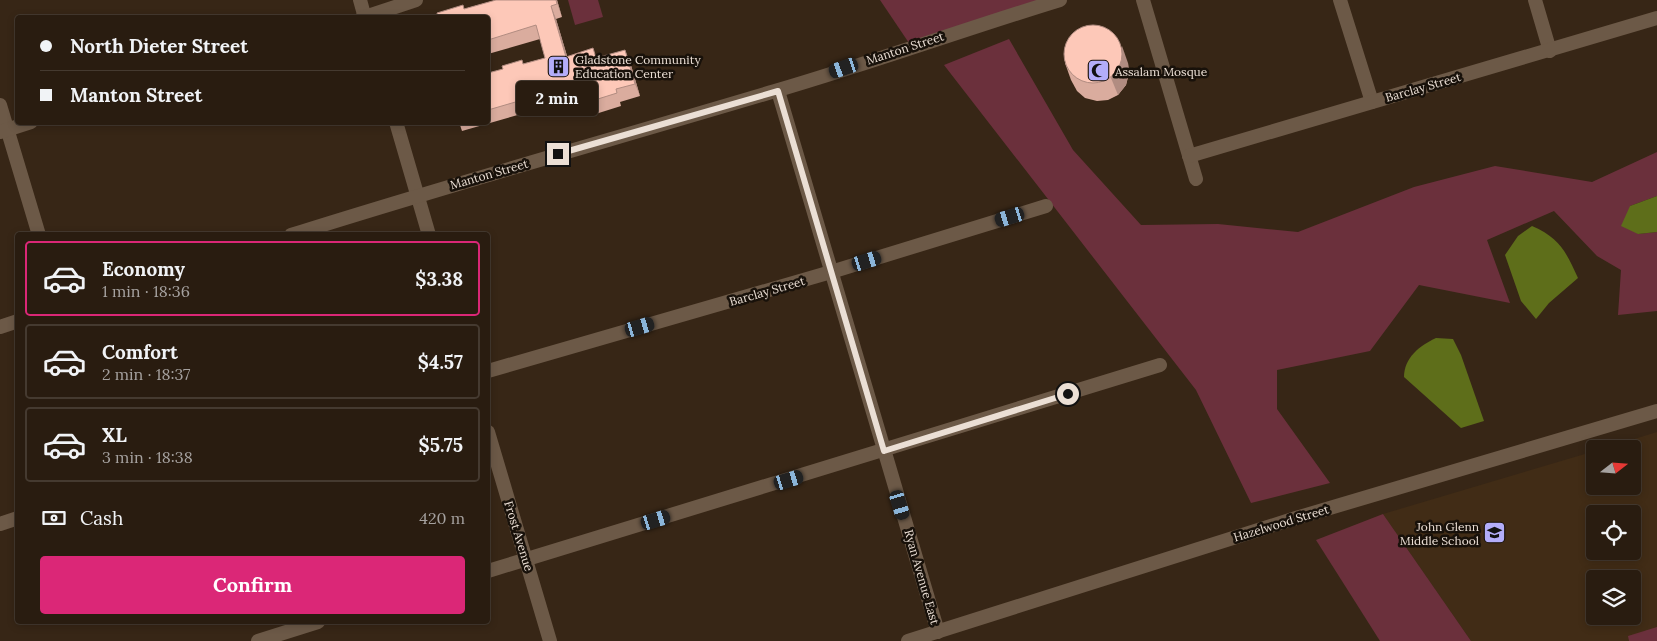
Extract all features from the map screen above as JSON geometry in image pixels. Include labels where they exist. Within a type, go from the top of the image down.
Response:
[{"type":"street","points":[[360,0],[364,15]]},
{"type":"street","points":[[370,15],[416,0]]},
{"type":"street","name":"Manton Street","points":[[300,232],[417,195],[778,91],[952,32],[1060,0]]},
{"type":"street","points":[[1143,0],[1196,180]]},
{"type":"street","points":[[1340,0],[1372,102]]},
{"type":"street","points":[[1534,0],[1550,50]]},
{"type":"street","name":"Barclay Street","points":[[1190,156],[1657,18]]},
{"type":"street","name":"Ryan Avenue East","points":[[778,91],[938,632]]},
{"type":"street","points":[[0,105],[4,131],[38,232]]},
{"type":"street","points":[[4,131],[22,125]]},
{"type":"street","points":[[397,125],[428,232]]},
{"type":"street","name":"Barclay Street","points":[[490,370],[832,272],[1046,206]]},
{"type":"street","points":[[0,327],[15,323]]},
{"type":"street","points":[[490,570],[1160,365]]},
{"type":"street","name":"Hazelwood Street","points":[[908,641],[1326,508],[1657,411]]},
{"type":"street","name":"Frost Avenue","points":[[490,439],[550,641]]},
{"type":"street","points":[[0,524],[15,519]]},
{"type":"street","points":[[258,641],[312,624]]},
{"type":"shaded area","points":[[568,0],[598,0],[603,17],[575,25]]},
{"type":"shaded area","points":[[880,0],[1060,0],[911,46]]},
{"type":"shaded area","points":[[1009,39],[1073,150],[1141,225],[1218,224],[1298,232],[1414,187],[1495,166],[1592,182],[1657,152],[1657,196],[1630,206],[1638,234],[1657,232],[1657,311],[1618,315],[1621,270],[1597,256],[1554,211],[1487,240],[1510,303],[1419,285],[1370,351],[1277,370],[1277,409],[1330,483],[1251,503],[1196,390],[944,65]]},
{"type":"shaded area","points":[[1657,196],[1657,232],[1638,234],[1621,226],[1630,206]]},
{"type":"shaded area","points":[[1532,226],[1556,241],[1566,253],[1578,278],[1549,303],[1536,319],[1521,301],[1505,255],[1518,236]]},
{"type":"shaded area","points":[[1436,338],[1453,339],[1461,355],[1484,421],[1461,428],[1404,377],[1407,364],[1414,353]]},
{"type":"shaded area","name":"John Glenn Middle School","points":[[1657,432],[1657,641],[1471,641],[1383,514],[1586,454],[1586,495],[1641,495],[1641,440],[1631,440]]},
{"type":"shaded area","points":[[1383,514],[1471,641],[1380,641],[1316,540]]},
{"type":"shaded area","points":[[1657,627],[1657,641],[1629,641],[1628,636]]},
{"type":"building","name":"Gladstone Community Education Center","points":[[496,0],[556,0],[557,4],[551,6],[566,57],[593,48],[596,58],[625,50],[635,84],[616,89],[617,93],[582,104],[581,100],[571,103],[567,87],[490,109],[490,72],[503,69],[502,66],[522,60],[523,64],[545,58],[536,25],[490,39],[490,15],[437,15],[437,13],[463,5],[464,9]]},
{"type":"building","points":[[1087,25],[1099,25],[1114,33],[1122,48],[1122,60],[1114,75],[1099,83],[1087,83],[1072,75],[1064,60],[1064,48],[1072,33]]},
{"type":"place","name":"Gladstone Community Education Center","points":[[559,66]]},
{"type":"place","name":"Assalam Mosque","points":[[1099,71]]},
{"type":"place","name":"John Glenn Middle School","points":[[1495,533]]},
{"type":"route","points":[[558,154],[778,91],[884,451],[1068,394]]}]
